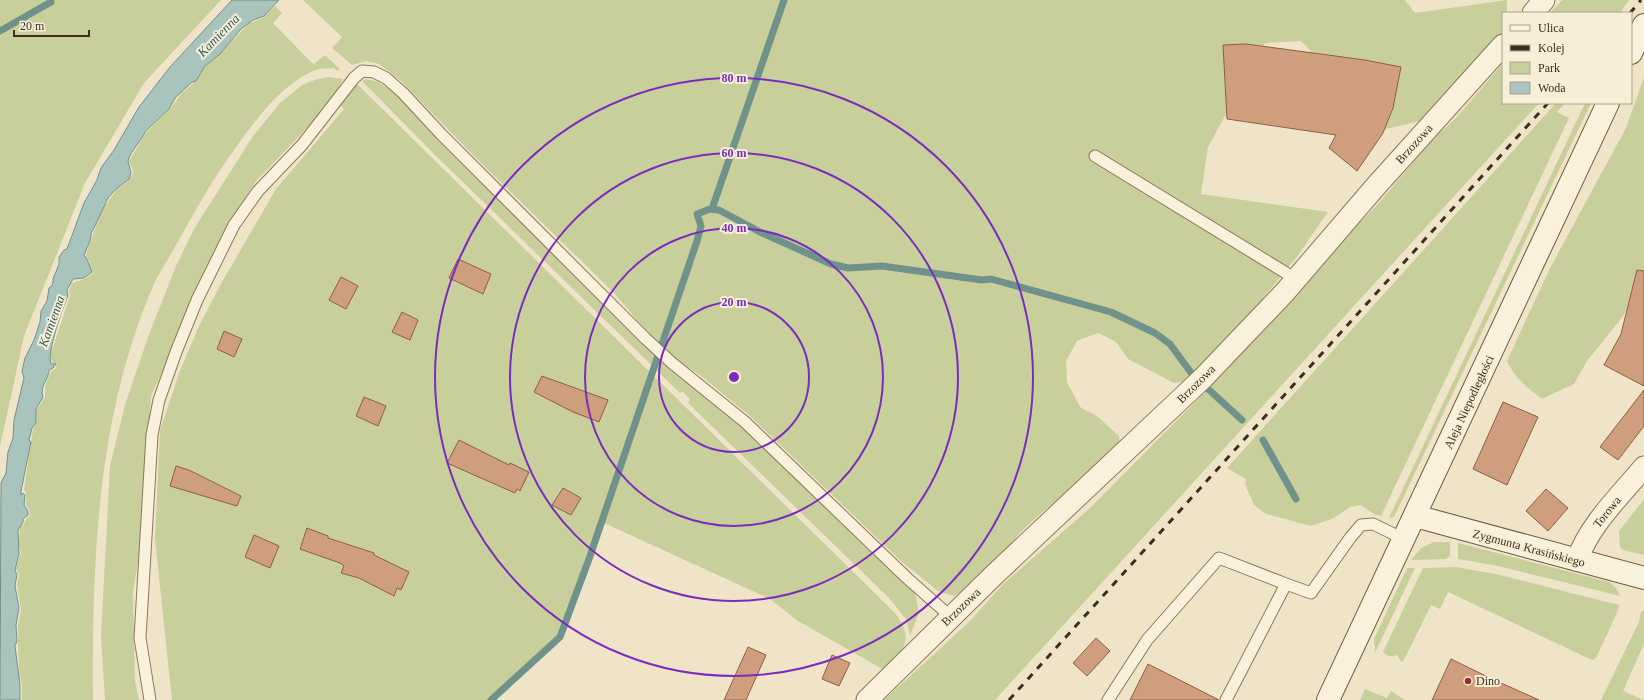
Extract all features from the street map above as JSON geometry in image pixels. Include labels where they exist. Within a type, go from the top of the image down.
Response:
[{"type":"street","points":[[1534,12],[1544,0]]},
{"type":"street","points":[[1632,51],[1644,25]]},
{"type":"street","name":"Brzozowa","points":[[867,700],[951,617],[1203,378],[1296,279],[1502,46]]},
{"type":"street","name":"Aleja Niepodległości","points":[[1328,700],[1608,104]]},
{"type":"street","name":"Torowa","points":[[1577,560],[1595,526],[1644,467]]},
{"type":"street","name":"Zygmunta Krasińskiego","points":[[1415,516],[1644,578]]},
{"type":"lane","points":[[150,700],[141,653],[140,625],[152,435],[155,415],[164,382],[197,300],[234,225],[258,191],[302,145],[357,74],[368,70],[380,74],[403,93],[441,134],[646,340],[745,422],[906,578],[951,617]]},
{"type":"lane","points":[[1095,156],[1296,279]]},
{"type":"lane","points":[[1108,700],[1147,640],[1219,558],[1310,593],[1361,525],[1373,524],[1404,539]]},
{"type":"lane","points":[[1226,700],[1286,584]]},
{"type":"green space","points":[[0,0],[221,0],[144,83],[85,183],[24,336],[0,447]]},
{"type":"green space","points":[[303,0],[1405,0],[1415,13],[1507,0],[1507,12],[1502,12],[1502,50],[1424,120],[1378,131],[1325,66],[1301,41],[1265,43],[1208,147],[1201,194],[1328,212],[1296,258],[1219,352],[1187,381],[1174,383],[1128,359],[1116,342],[1098,333],[1077,341],[1066,361],[1067,382],[1080,407],[1097,416],[1119,436],[1120,445],[1098,466],[1030,523],[985,573],[964,590],[953,596],[938,591],[902,562],[751,417],[700,375],[674,359],[647,332],[615,294],[472,154],[401,81],[379,64],[366,61],[352,65],[332,48],[342,37]]},
{"type":"green space","points":[[1562,0],[1629,0],[1621,12],[1551,12]]},
{"type":"green space","points":[[275,6],[282,13],[273,23],[310,61],[314,64],[325,55],[340,69],[337,71],[334,68],[322,69],[308,73],[285,89],[264,111],[239,143],[215,179],[157,278],[135,334],[120,384],[109,436],[97,541],[94,594],[93,700],[22,700],[18,646],[18,625],[21,610],[17,586],[19,575],[16,569],[21,552],[19,545],[20,526],[24,524],[30,515],[29,509],[26,505],[26,493],[24,489],[33,429],[37,422],[36,411],[45,397],[45,386],[51,371],[55,369],[57,364],[52,363],[50,356],[70,296],[69,291],[72,283],[85,279],[93,273],[86,254],[102,210],[117,189],[127,182],[132,175],[133,171],[129,161],[146,133],[169,110],[182,93],[196,81],[206,66],[220,54],[248,24],[264,17]]},
{"type":"green space","points":[[1502,64],[1502,104],[1538,104],[995,700],[884,700],[971,620],[1002,585],[1089,509],[1197,400],[1298,295],[1334,249],[1378,204],[1432,140],[1457,117]]},
{"type":"green space","points":[[329,77],[343,79],[333,98],[311,124],[256,181],[227,227],[197,287],[170,355],[151,396],[141,544],[133,592],[135,681],[139,700],[105,700],[101,636],[110,466],[125,405],[148,337],[176,266],[194,229],[253,136],[280,103],[302,85],[317,79]]},
{"type":"green space","points":[[1644,77],[1644,283],[1634,295],[1623,316],[1587,361],[1574,384],[1542,399],[1522,382],[1514,373],[1507,361],[1550,268],[1626,128]]},
{"type":"green space","points":[[366,79],[379,82],[402,99],[659,359],[727,412],[759,441],[915,592],[919,613],[910,636],[906,619],[889,598],[688,403],[690,399],[683,392],[680,393],[435,155],[362,81]]},
{"type":"green space","points":[[357,84],[895,613],[905,630],[905,644],[886,671],[798,621],[770,599],[604,523],[566,630],[559,641],[495,700],[172,700],[155,539],[160,430],[181,368],[199,326],[222,282],[276,189],[344,109],[339,104]]},
{"type":"green space","points":[[1555,104],[1564,104],[1557,112],[1569,118],[1381,516],[1374,514],[1361,505],[1350,507],[1334,518],[1311,526],[1266,514],[1254,505],[1245,484],[1246,479],[1227,468]]},
{"type":"green space","points":[[1585,104],[1591,104],[1394,517],[1389,518]]},
{"type":"green space","points":[[1644,499],[1644,555],[1623,550],[1620,547],[1619,531]]},
{"type":"green space","points":[[1434,542],[1450,542],[1450,556],[1446,559],[1411,560],[1421,548]]},
{"type":"green space","points":[[1458,543],[1609,582],[1616,588],[1620,596],[1498,566],[1458,559]]},
{"type":"green space","points":[[1456,567],[1496,574],[1619,605],[1617,613],[1596,658],[1592,660],[1448,592],[1440,609],[1431,605],[1404,660],[1401,662],[1397,655],[1391,656],[1383,652],[1423,568]]},
{"type":"green space","points":[[1407,568],[1415,568],[1375,653],[1374,639]]},
{"type":"green space","points":[[1641,611],[1644,611],[1644,644],[1623,691],[1644,700],[1601,700],[1639,622]]},
{"type":"green space","points":[[1365,689],[1387,698],[1391,691],[1405,700],[1360,700]]},
{"type":"water","name":"Kamienna","points":[[232,0],[279,0],[264,16],[253,20],[241,29],[220,54],[205,66],[196,81],[192,82],[175,98],[169,109],[145,132],[129,157],[128,161],[131,173],[129,179],[116,189],[108,198],[91,234],[84,256],[86,257],[92,272],[84,278],[73,279],[67,290],[68,296],[59,320],[51,351],[51,364],[56,364],[49,370],[48,377],[42,390],[43,397],[36,409],[36,423],[32,428],[29,440],[31,442],[21,491],[21,495],[23,493],[25,495],[24,505],[28,511],[28,515],[23,519],[23,522],[18,530],[19,554],[15,570],[17,575],[15,586],[19,608],[16,625],[17,641],[15,646],[20,685],[20,700],[0,700],[1,483],[6,473],[8,452],[13,438],[14,420],[24,378],[22,371],[25,358],[34,340],[40,322],[41,311],[47,301],[49,288],[52,286],[58,267],[59,257],[64,250],[67,249],[84,203],[97,180],[101,168],[114,150],[139,107],[170,67]]},
{"type":"building","points":[[1246,44],[1365,60],[1401,67],[1393,108],[1383,133],[1357,171],[1329,148],[1336,135],[1227,119],[1223,45]]},
{"type":"building","points":[[458,259],[491,274],[483,294],[449,278]]},
{"type":"building","points":[[1637,270],[1644,271],[1644,386],[1604,365],[1621,334]]},
{"type":"building","points":[[341,277],[358,286],[346,309],[329,300]]},
{"type":"building","points":[[402,312],[418,320],[410,340],[392,332]]},
{"type":"building","points":[[224,331],[242,339],[234,357],[217,349]]},
{"type":"building","points":[[542,376],[608,400],[599,422],[573,412],[534,392]]},
{"type":"building","points":[[1644,390],[1644,426],[1618,460],[1600,447]]},
{"type":"building","points":[[364,397],[386,406],[378,426],[356,416]]},
{"type":"building","points":[[1503,402],[1538,417],[1507,485],[1473,469]]},
{"type":"building","points":[[459,440],[509,465],[510,463],[529,472],[520,491],[517,489],[515,493],[447,463]]},
{"type":"building","points":[[176,466],[189,470],[241,496],[237,506],[170,486]]},
{"type":"building","points":[[563,488],[581,498],[571,515],[552,505]]},
{"type":"building","points":[[1546,489],[1568,508],[1548,531],[1526,511]]},
{"type":"building","points":[[307,528],[328,536],[328,538],[374,553],[374,555],[409,572],[401,590],[397,588],[394,596],[359,578],[341,573],[344,566],[340,563],[300,549]]},
{"type":"building","points":[[254,535],[279,546],[270,568],[245,557]]},
{"type":"building","points":[[1096,638],[1110,651],[1087,676],[1073,663]]},
{"type":"building","points":[[748,647],[766,655],[746,700],[724,700]]},
{"type":"building","points":[[832,655],[850,663],[839,686],[822,679]]},
{"type":"building","name":"Dino","points":[[1451,659],[1492,679],[1539,700],[1432,700]]},
{"type":"building","points":[[1148,664],[1219,700],[1130,700]]},
{"type":"waterway","points":[[712,209],[784,0]]},
{"type":"waterway","points":[[0,31],[51,2]]},
{"type":"waterway","points":[[491,700],[560,637],[589,559],[697,241],[701,226],[697,214],[710,209],[719,210],[760,232],[831,264],[848,268],[882,266],[982,280],[991,279],[1111,312],[1155,333],[1170,344],[1192,374]]},
{"type":"waterway","points":[[1207,388],[1242,420]]},
{"type":"waterway","points":[[1263,440],[1296,499]]},
{"type":"railway","points":[[1631,12],[1641,0]]},
{"type":"railway","points":[[1009,700],[1547,104]]},
{"type":"place","name":"Dino","points":[[1468,681]]}]
